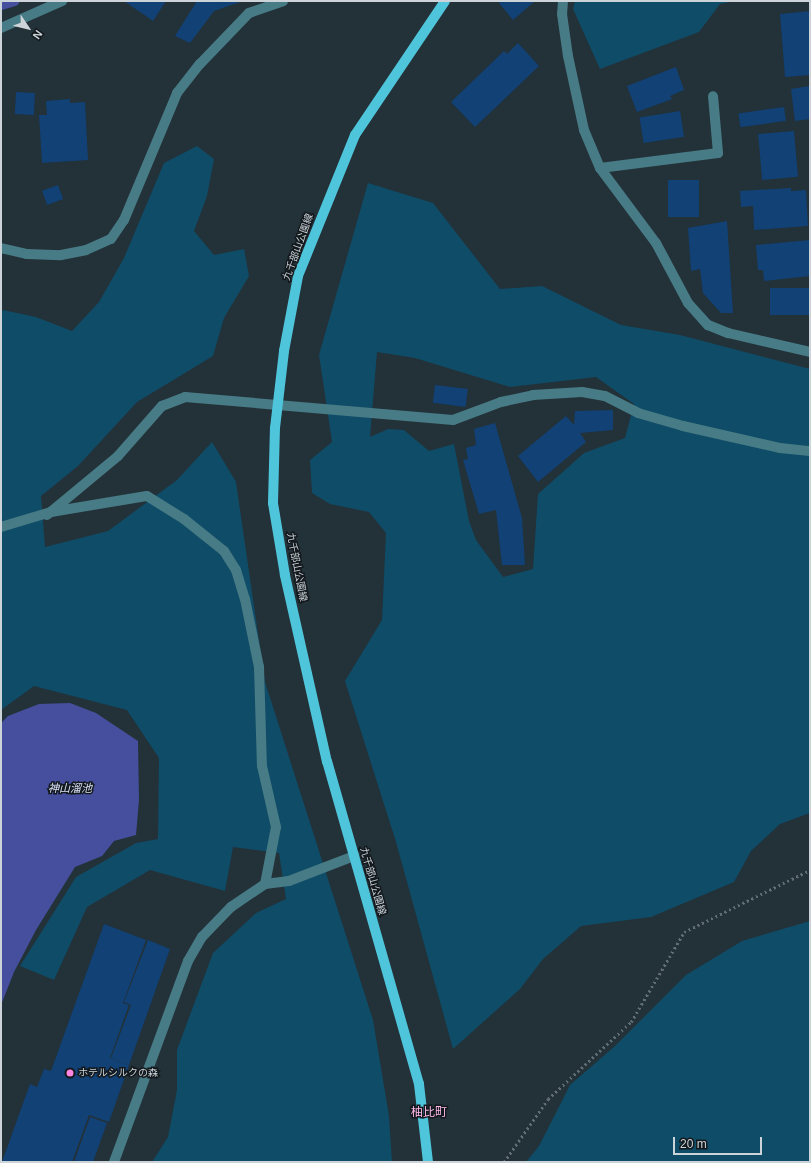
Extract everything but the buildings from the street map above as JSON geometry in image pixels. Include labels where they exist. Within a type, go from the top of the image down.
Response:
[{"type":"main road","name":"九千部山公園線","points":[[428,1162],[419,1084],[327,762],[285,575],[273,503],[275,428],[284,350],[298,276],[355,135],[445,1]]},
{"type":"street","points":[[1,28],[62,1]]},
{"type":"street","points":[[1,248],[27,254],[61,255],[86,250],[111,239],[124,220],[177,93],[200,64],[249,13],[283,1]]},
{"type":"street","points":[[563,1],[562,14],[567,49],[584,130],[600,168],[656,243],[688,303],[708,325],[728,333],[810,352]]},
{"type":"street","points":[[600,168],[718,153],[713,96]]},
{"type":"street","points":[[49,514],[118,456],[162,406],[185,397],[453,420],[501,402],[533,395],[582,392],[605,396],[619,405],[638,413],[684,426],[780,448],[810,451]]},
{"type":"street","points":[[1,527],[49,514],[147,496],[184,519],[224,551],[236,570],[245,599],[259,667],[262,766],[276,827],[265,884]]},
{"type":"street","points":[[114,1162],[188,961],[202,937],[230,907],[265,884],[290,881],[354,856]]},
{"type":"path","points":[[504,1162],[548,1100],[631,1022],[684,932],[810,870]]},
{"type":"shaded area","points":[[575,1],[735,1],[720,4],[699,32],[600,69],[573,9]]},
{"type":"shaded area","points":[[197,146],[214,159],[207,196],[194,231],[214,255],[244,249],[249,276],[224,318],[213,356],[137,402],[78,466],[41,496],[45,547],[108,531],[177,480],[212,442],[236,482],[265,682],[373,1020],[389,1116],[392,1162],[152,1162],[168,1137],[177,1090],[177,1050],[213,953],[256,913],[286,899],[279,853],[233,847],[225,891],[150,870],[87,907],[54,980],[20,966],[76,877],[136,843],[158,839],[159,758],[127,710],[34,686],[1,710],[1,313],[3,310],[36,317],[72,331],[99,302],[124,258],[164,163]]},
{"type":"shaded area","points":[[368,183],[433,203],[500,289],[542,286],[621,325],[680,335],[810,369],[810,813],[780,824],[751,851],[734,882],[651,917],[581,926],[543,959],[520,989],[453,1049],[396,842],[345,681],[382,620],[386,533],[369,512],[330,504],[312,493],[310,460],[332,442],[319,355]],"holes":[[[377,352],[415,358],[510,387],[596,377],[634,404],[625,438],[584,453],[538,494],[533,569],[503,577],[476,540],[469,521],[454,444],[429,451],[404,430],[388,429],[370,437]]]},
{"type":"shaded area","points":[[810,921],[810,1162],[526,1162],[539,1146],[570,1085],[615,1046],[686,975],[742,941]]},
{"type":"water","name":"神山溜池","points":[[70,703],[96,713],[138,741],[139,800],[136,835],[114,841],[102,856],[75,867],[36,930],[14,972],[1,1005],[1,723],[8,716],[39,704]]},
{"type":"waterway","points":[[1,5],[14,1]]},
{"type":"place","name":"ホテルシルクの森","points":[[70,1073]]},
{"type":"district","name":"柚比町","points":[[429,1113]]}]
